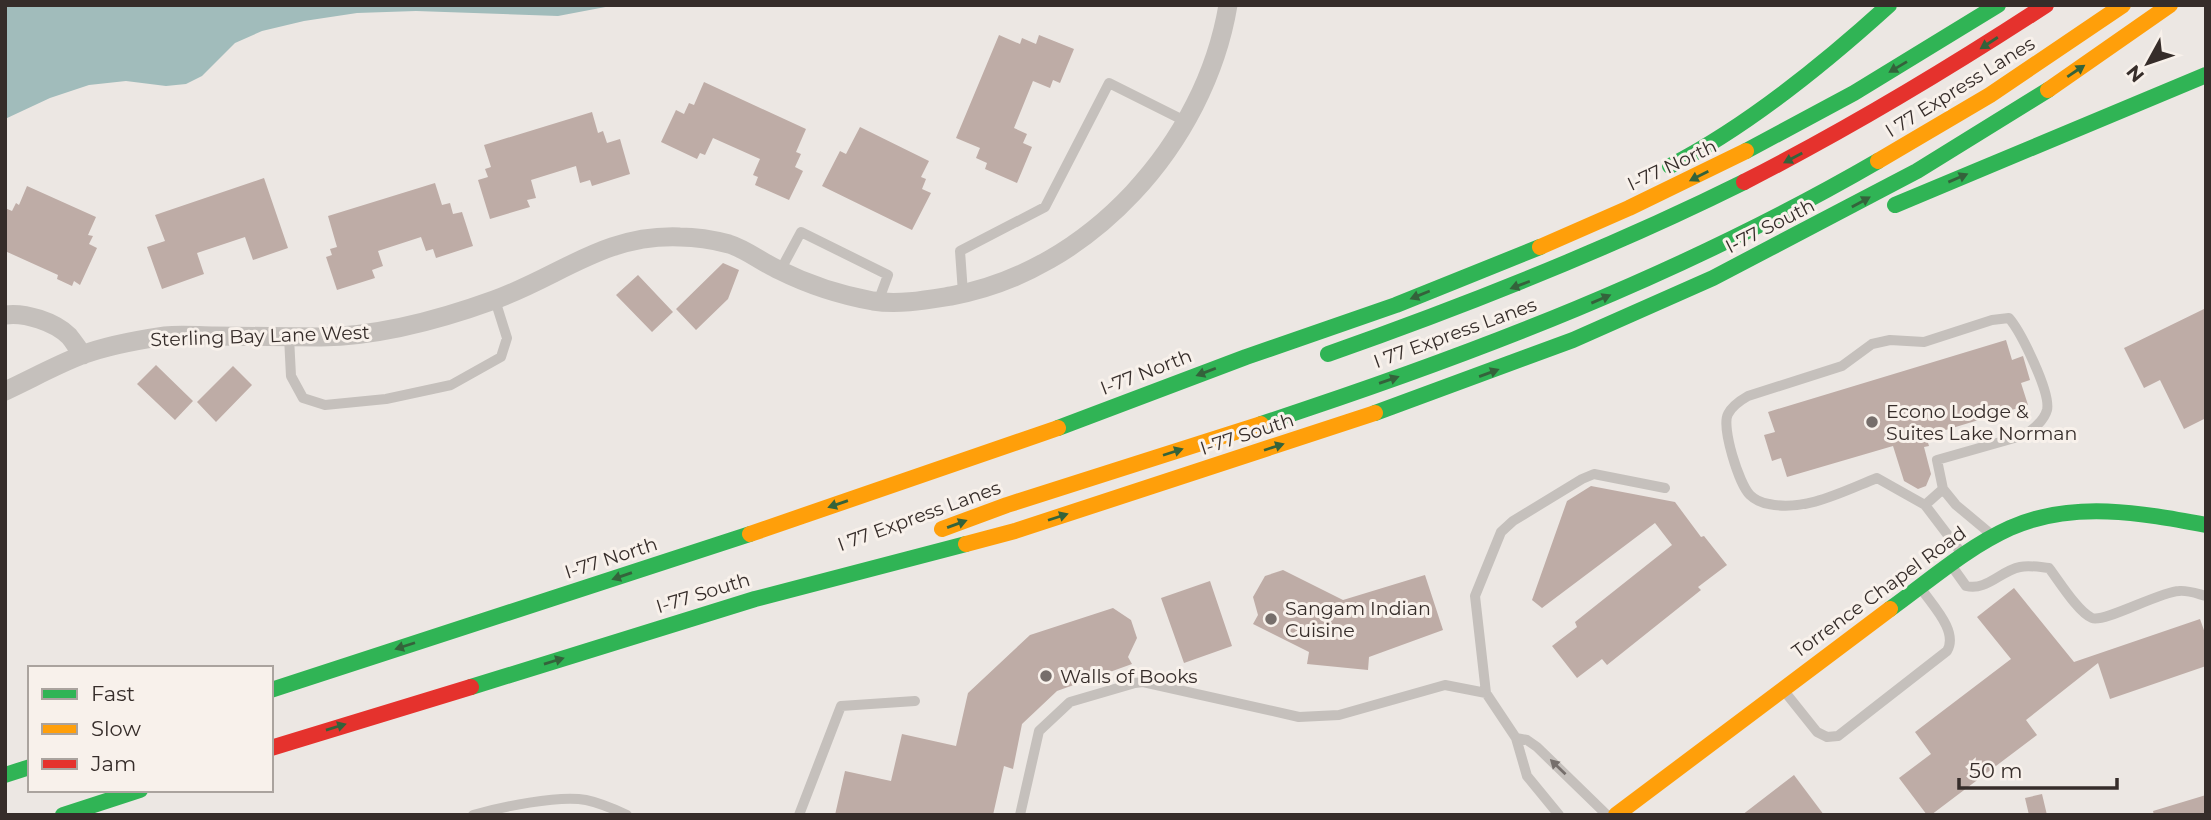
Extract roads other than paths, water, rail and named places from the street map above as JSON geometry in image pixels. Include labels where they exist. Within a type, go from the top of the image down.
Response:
[{"type":"main road","points":[[1657,173],[1691,156],[1794,86],[1889,5]]},
{"type":"main road","name":"I-77 North","points":[[273,689],[600,584],[1002,449],[1253,355],[1396,305],[1671,190],[1803,122],[1921,54],[1998,5]]},
{"type":"main road","name":"I 77 Express Lanes","points":[[1309,361],[1545,275],[1682,214],[1805,152],[1881,109],[2046,5]]},
{"type":"main road","name":"I 77 Express Lanes","points":[[932,533],[1007,505],[1419,370],[1563,316],[1633,286],[1770,220],[1903,148],[2033,67],[2123,5]]},
{"type":"main road","name":"I-77 South","points":[[273,747],[755,599],[1015,531],[1428,395],[1573,340],[1713,278],[1917,171],[2048,90],[2170,5]]},
{"type":"main road","points":[[1713,278],[2206,75]]},
{"type":"main road","points":[[1551,242],[1613,197]]},
{"type":"main road","name":"I 77 Express Lanes","points":[[1002,449],[1183,399]]},
{"type":"main road","name":"Torrence Chapel Road","points":[[1616,815],[1956,559],[1993,536],[2022,522],[2060,513],[2112,510],[2206,525]]},
{"type":"main road","name":"I 77 Express Lanes","points":[[755,599],[906,543]]},
{"type":"main road","points":[[5,775],[28,768]]},
{"type":"main road","points":[[63,815],[133,792]]},
{"type":"street","name":"Sterling Bay Lane West","points":[[5,391],[83,355],[129,342],[169,335],[338,336],[410,327],[495,300],[593,252],[631,240],[680,237],[731,245],[780,271],[828,291],[878,302],[921,301],[963,293],[1015,278],[1088,232],[1128,200],[1160,162],[1210,72],[1227,5]]},
{"type":"street","points":[[5,315],[33,318],[57,327],[83,355]]},
{"type":"lane","points":[[963,293],[960,251],[1045,207],[1109,83],[1185,121]]},
{"type":"lane","points":[[780,271],[801,232],[888,275],[878,302]]},
{"type":"lane","points":[[289,337],[290,376],[303,398],[325,405],[386,399],[451,385],[501,357],[508,338],[495,300]]},
{"type":"lane","points":[[1993,536],[1956,505],[1943,489],[1937,460],[2025,435],[2037,427],[2047,411],[2047,396],[2019,330],[2009,318],[1992,320],[1924,342],[1890,340],[1872,344],[1842,366],[1748,396],[1728,414],[1725,429],[1743,486],[1751,497],[1766,504],[1787,506],[1819,500],[1877,478],[1925,505],[1956,559],[1966,586],[1981,587],[2017,567],[2049,569],[2084,612],[2092,618],[2101,619],[2137,603],[2179,590],[2206,596]]},
{"type":"lane","points":[[1559,815],[1527,776],[1516,738],[1486,694],[1475,596],[1501,532],[1524,514],[1582,479],[1594,474],[1665,488]]},
{"type":"lane","points":[[1925,505],[1943,489]]},
{"type":"lane","points":[[1783,688],[1817,732],[1827,737],[1838,736],[1947,651],[1951,644],[1949,631],[1920,587]]},
{"type":"lane","points":[[1020,815],[1039,730],[1070,702],[1136,683],[1143,682],[1299,717],[1339,715],[1445,685],[1486,694]]},
{"type":"lane","points":[[799,815],[841,706],[915,701]]},
{"type":"lane","points":[[1516,738],[1527,740],[1537,747],[1607,815]]},
{"type":"lane","points":[[473,815],[560,799],[584,800],[627,815]]},
{"type":"water","points":[[5,5],[616,5],[558,16],[416,11],[357,13],[304,21],[262,31],[235,43],[202,76],[186,84],[166,86],[126,81],[89,85],[50,98],[5,119]]},
{"type":"place","name":"Econo Lodge & Suites Lake Norman","points":[[1872,422]]},
{"type":"place","name":"Sangam Indian Cuisine","points":[[1271,619]]},
{"type":"place","name":"Walls of Books","points":[[1046,676]]}]
